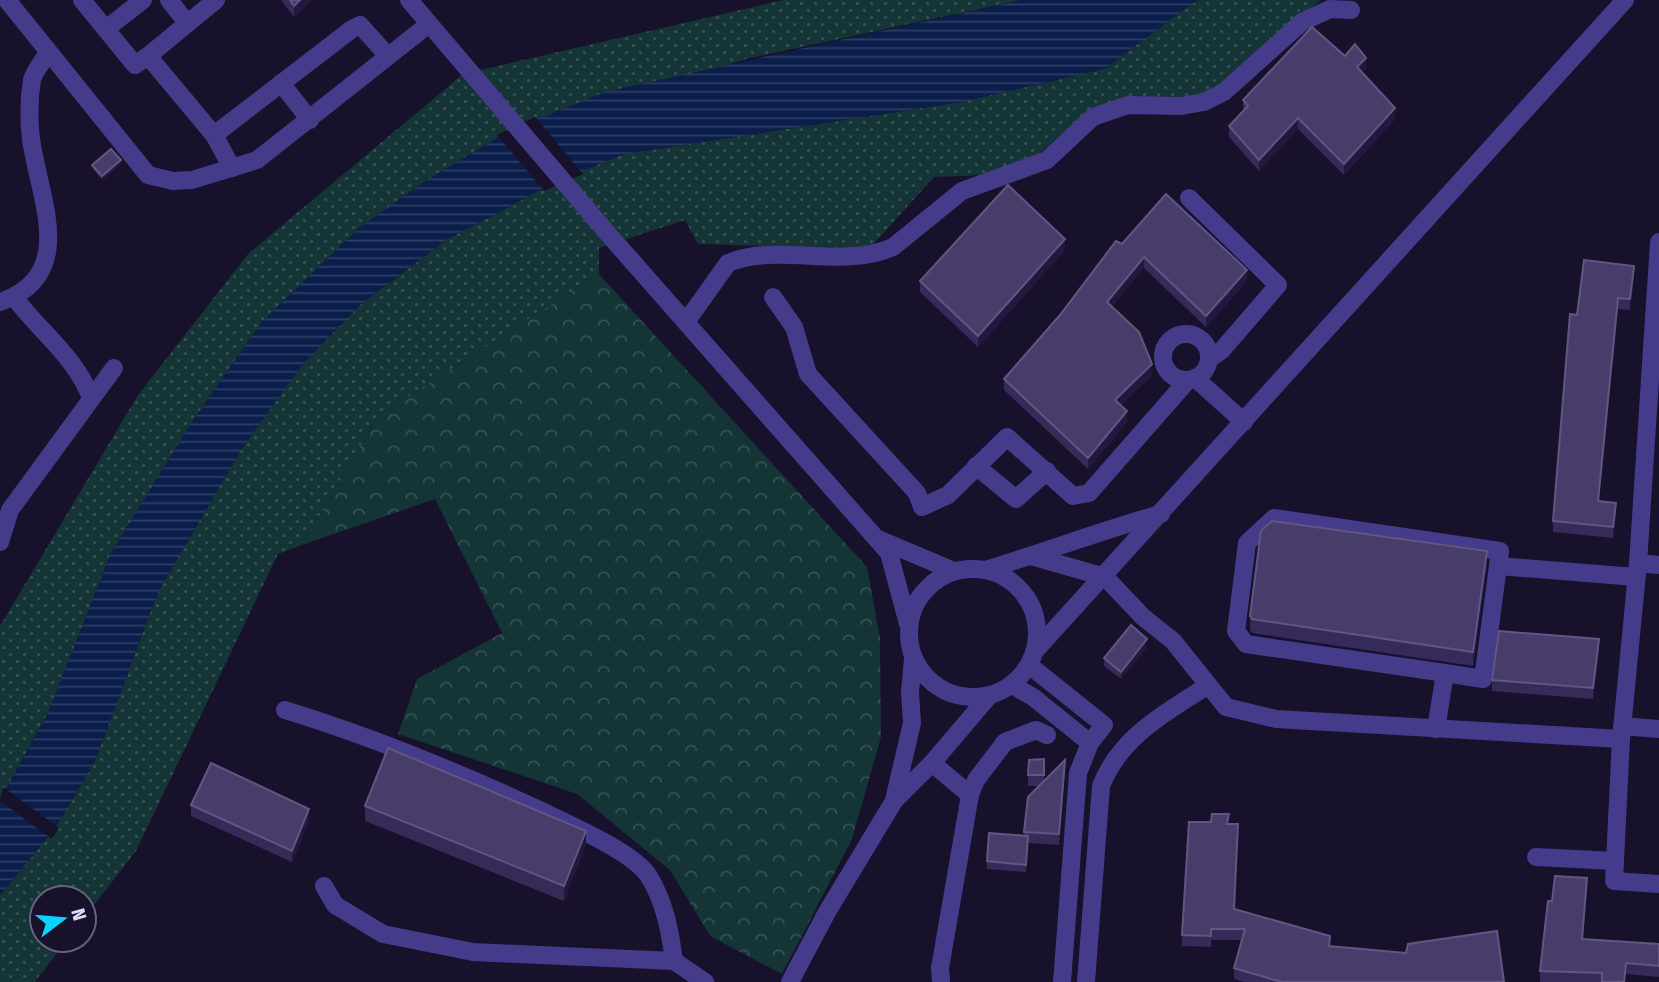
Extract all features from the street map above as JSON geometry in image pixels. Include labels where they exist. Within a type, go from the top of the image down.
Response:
[{"type":"street","points":[[7,0],[148,175],[173,181],[192,180],[257,160],[429,24]]},
{"type":"street","points":[[82,0],[135,65],[216,0]]},
{"type":"street","points":[[106,29],[143,0]]},
{"type":"street","points":[[169,0],[187,23]]},
{"type":"street","points":[[409,0],[609,235],[889,552],[908,624],[908,642],[913,659],[923,675],[936,687],[953,695],[970,698],[989,696],[1012,685],[1031,659],[1625,0]]},
{"type":"street","points":[[686,322],[728,263],[763,256],[865,255],[893,247],[962,191],[1047,160],[1093,117],[1128,105],[1181,106],[1204,102],[1224,92],[1302,22],[1330,9],[1351,10]]},
{"type":"street","points":[[214,135],[360,25],[388,57]]},
{"type":"street","points":[[48,53],[32,78],[31,138],[46,206],[48,247],[39,274],[27,290],[7,300],[61,348],[84,379],[91,398]]},
{"type":"street","points":[[148,56],[214,135],[232,167]]},
{"type":"street","points":[[281,83],[310,120]]},
{"type":"street","points":[[1189,198],[1277,280],[1278,285],[1277,290],[1222,350],[1209,359]]},
{"type":"street","points":[[1659,242],[1637,570],[1622,733],[1614,881],[1659,884]]},
{"type":"street","points":[[772,298],[794,327],[808,374],[917,493],[922,507],[948,495],[1007,437],[1073,496],[1089,493],[1192,379],[1207,367],[1209,359],[1205,344],[1199,338],[1184,334],[1171,339],[1164,352],[1165,366],[1174,377],[1192,379],[1244,422]]},
{"type":"street","points":[[0,542],[10,510],[114,368]]},
{"type":"street","points":[[976,467],[1016,499],[1047,471]]},
{"type":"street","points":[[908,624],[914,606],[924,591],[937,579],[954,571],[985,570],[1067,545],[1097,531],[1161,514]]},
{"type":"street","points":[[1274,519],[1500,551],[1483,679],[1444,673],[1246,644],[1236,631],[1247,543],[1274,519]]},
{"type":"street","points":[[875,538],[954,571]]},
{"type":"street","points":[[1031,556],[1105,577],[1143,617],[1173,641],[1226,707],[1276,719],[1437,729],[1622,733],[1659,729]]},
{"type":"street","points":[[1498,566],[1637,570],[1659,565]]},
{"type":"street","points":[[985,570],[1010,580],[1028,600],[1037,626],[1031,659]]},
{"type":"street","points":[[894,801],[912,723],[910,692],[913,659]]},
{"type":"street","points":[[1031,659],[1104,725],[1090,743],[1078,773],[1062,982]]},
{"type":"street","points":[[1437,729],[1444,673]]},
{"type":"street","points":[[1012,685],[1033,696],[1090,743]]},
{"type":"street","points":[[1086,982],[1101,786],[1108,769],[1133,736],[1207,686]]},
{"type":"street","points":[[790,982],[827,912],[894,801],[932,763],[989,696]]},
{"type":"street","points":[[285,710],[342,727],[463,774],[600,839],[647,873],[668,918],[674,961]]},
{"type":"street","points":[[941,982],[940,968],[970,795],[976,780],[1005,742],[1036,730],[1046,736]]},
{"type":"street","points":[[932,763],[970,795]]},
{"type":"street","points":[[1536,857],[1615,862]]},
{"type":"street","points":[[324,886],[335,905],[383,934],[473,951],[674,961],[705,982]]},
{"type":"green space","points":[[783,0],[1022,0],[750,58],[511,130],[424,182],[358,229],[261,323],[194,419],[111,553],[48,713],[0,800],[0,626],[138,395],[248,254],[463,74]]},
{"type":"green space","points":[[1197,0],[1321,0],[1199,102],[1082,116],[1032,160],[989,175],[934,177],[869,249],[698,244],[685,220],[599,248],[599,274],[378,416],[302,545],[278,554],[136,851],[98,900],[98,884],[28,884],[28,954],[56,954],[35,982],[0,982],[0,895],[54,830],[95,761],[158,592],[241,450],[301,365],[360,305],[446,240],[557,181],[624,154],[961,102],[1104,69]]},
{"type":"green space","points":[[599,274],[867,567],[880,638],[881,737],[852,839],[782,974],[710,936],[670,870],[577,794],[398,734],[417,679],[502,633],[435,499],[302,545],[378,416]]},
{"type":"water","points":[[1022,0],[1197,0],[1104,69],[961,102],[624,154],[557,181],[446,240],[360,305],[302,365],[241,450],[158,592],[95,761],[54,830],[0,895],[0,800],[48,713],[111,553],[194,419],[261,323],[358,229],[424,182],[511,130],[605,92]]},
{"type":"pier","points":[[535,117],[583,174],[544,191],[497,135]]},
{"type":"pier","points":[[3,787],[59,828],[52,839],[0,801]]},
{"type":"building","points":[[1312,27],[1345,56],[1355,44],[1366,58],[1357,67],[1395,108],[1344,164],[1298,118],[1259,160],[1229,126],[1248,106],[1243,100]]},
{"type":"building","points":[[111,149],[121,160],[102,176],[92,165]]},
{"type":"building","points":[[1008,185],[1065,239],[978,336],[920,281]]},
{"type":"building","points":[[1166,194],[1247,270],[1206,316],[1144,257],[1107,302],[1139,332],[1152,364],[1115,400],[1127,411],[1088,458],[1004,379],[1060,315],[1116,241],[1122,244]]},
{"type":"building","points":[[1584,260],[1634,266],[1630,299],[1618,298],[1598,501],[1616,503],[1613,527],[1553,521],[1570,314],[1577,315]]},
{"type":"building","points":[[1272,521],[1487,551],[1473,652],[1252,619],[1250,616],[1261,531]]},
{"type":"building","points":[[1131,625],[1147,639],[1121,672],[1104,658]]},
{"type":"building","points":[[1499,631],[1599,639],[1593,688],[1492,680]]},
{"type":"building","points":[[388,748],[586,831],[564,886],[365,806]]},
{"type":"building","points":[[1044,759],[1044,775],[1028,775],[1029,760]]},
{"type":"building","points":[[1065,760],[1059,834],[1024,832],[1028,797]]},
{"type":"building","points":[[211,763],[309,809],[292,851],[191,805]]},
{"type":"building","points":[[1212,814],[1229,814],[1227,824],[1238,824],[1234,909],[1330,936],[1329,946],[1406,953],[1408,944],[1497,931],[1504,982],[1282,982],[1234,968],[1245,929],[1211,929],[1211,936],[1182,935],[1189,822],[1211,822]]},
{"type":"building","points":[[989,833],[1028,836],[1026,865],[987,861]]},
{"type":"building","points":[[1555,876],[1587,878],[1582,939],[1659,944],[1659,966],[1626,963],[1624,982],[1602,982],[1602,973],[1540,971],[1548,901],[1552,901]]}]
